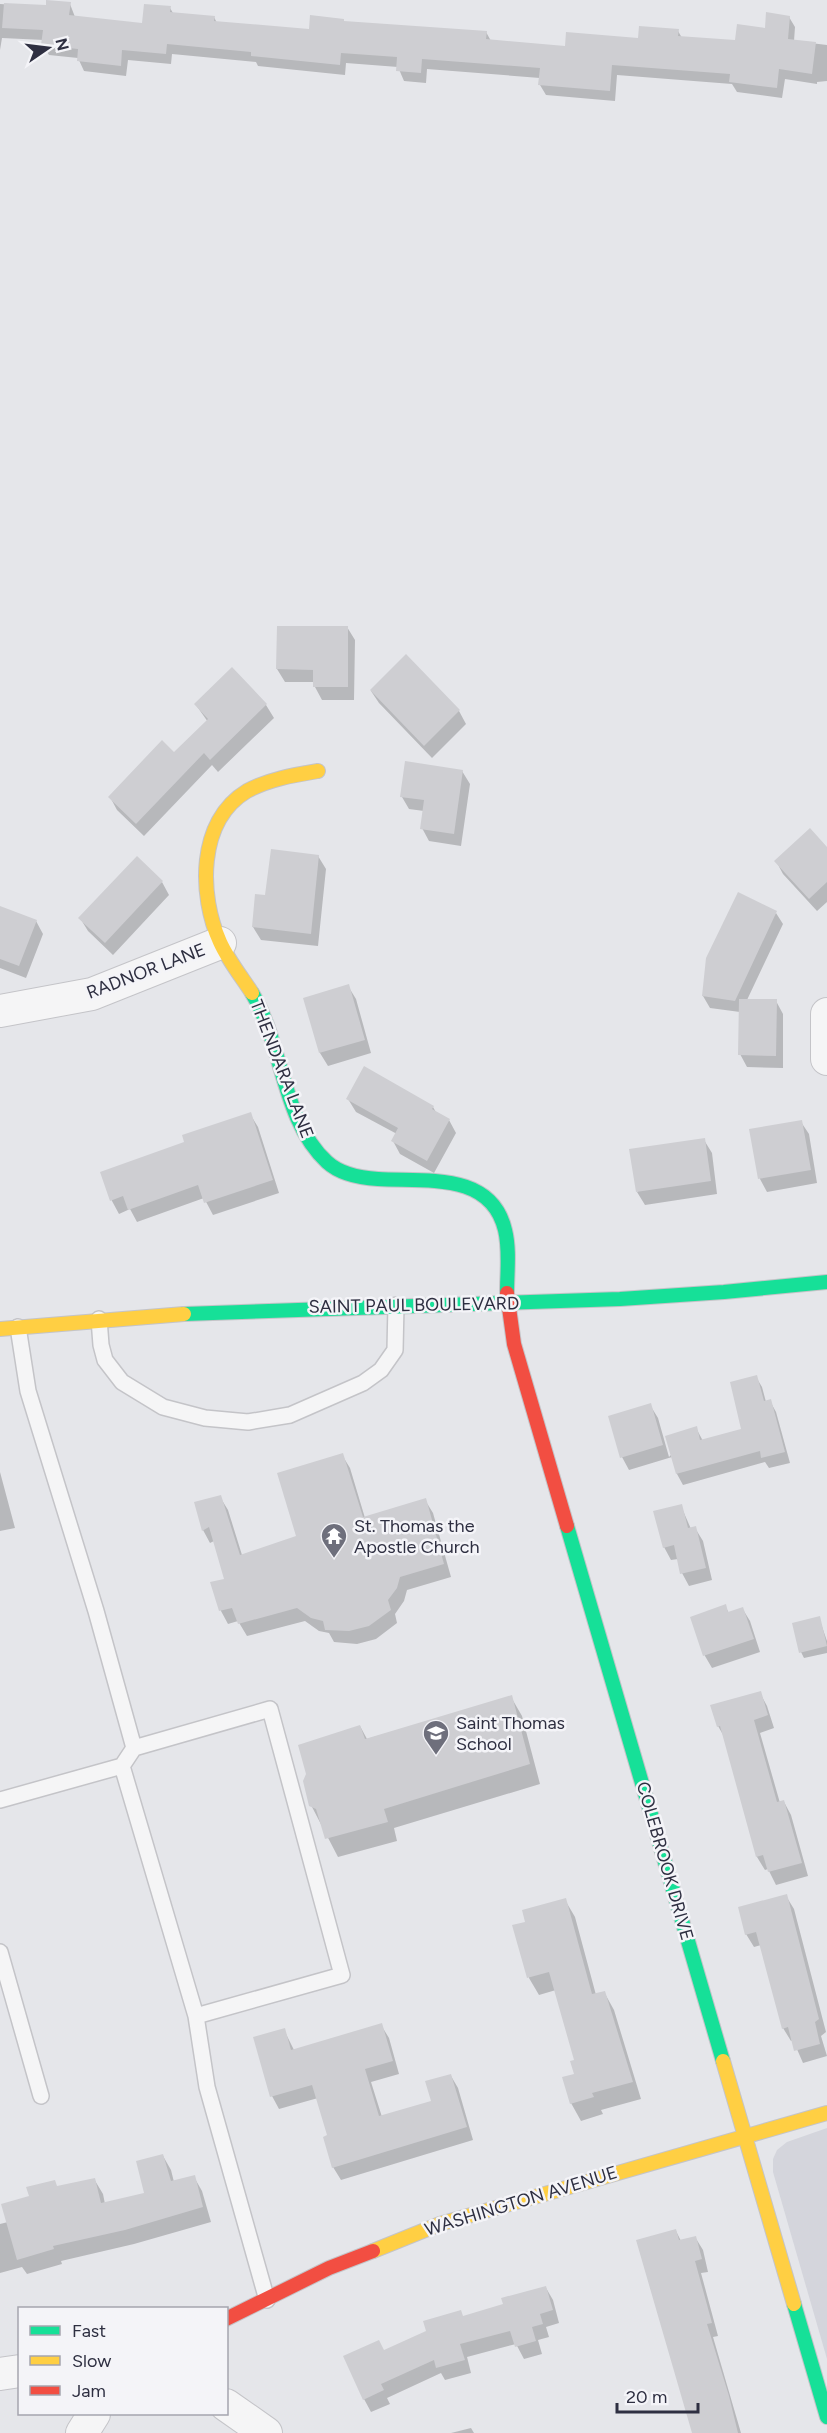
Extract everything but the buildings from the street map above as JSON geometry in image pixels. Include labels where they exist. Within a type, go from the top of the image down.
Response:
[{"type":"street","name":"THENDARA LANE","points":[[318,771],[261,783],[242,794],[227,810],[215,831],[207,854],[204,879],[208,911],[220,943],[254,993],[265,1016],[302,1128],[314,1150],[329,1164],[346,1174],[371,1180],[440,1181],[464,1185],[482,1194],[494,1204],[503,1222],[508,1244],[508,1303]]},
{"type":"street","name":"RADNOR LANE","points":[[0,1011],[92,994],[220,943]]},
{"type":"street","points":[[827,1014],[827,1059]]},
{"type":"street","name":"SAINT PAUL BOULEVARD","points":[[0,1329],[99,1319],[247,1309],[703,1296],[827,1282]]},
{"type":"street","name":"COLEBROOK DRIVE","points":[[508,1303],[514,1344],[827,2417]]},
{"type":"street","name":"WASHINGTON AVENUE","points":[[228,2318],[329,2268],[440,2224],[827,2113]]},
{"type":"street","points":[[0,2374],[18,2371]]},
{"type":"street","points":[[228,2406],[266,2433]]},
{"type":"street","points":[[82,2433],[93,2415]]},
{"type":"lane","points":[[99,1319],[105,1360],[122,1382],[163,1407],[205,1418],[248,1422],[290,1415],[308,1408],[363,1383],[381,1370],[395,1350],[396,1305]]},
{"type":"lane","points":[[18,1327],[28,1391],[96,1611],[134,1748]]},
{"type":"lane","points":[[0,1800],[122,1766],[134,1748],[270,1709],[342,1975],[196,2016]]},
{"type":"lane","points":[[122,1766],[196,2016],[207,2087],[267,2300]]},
{"type":"lane","points":[[0,1952],[41,2096]]},
{"type":"shaded area","points":[[827,2128],[827,2359],[773,2172],[773,2159],[777,2150],[787,2142]]},
{"type":"traffic: fast","points":[[252,993],[270,1035],[292,1104],[312,1145],[332,1166],[351,1175],[454,1184],[471,1189],[486,1198],[497,1211],[507,1238],[507,1293]]},
{"type":"traffic: fast","points":[[184,1314],[620,1299],[827,1282]]},
{"type":"traffic: fast","points":[[567,1526],[723,2061]]},
{"type":"traffic: fast","points":[[794,2304],[827,2417]]},
{"type":"traffic: slow","points":[[252,993],[227,955],[213,924],[206,882],[211,840],[219,821],[231,804],[247,791],[273,780],[318,771]]},
{"type":"traffic: slow","points":[[0,1329],[184,1314]]},
{"type":"traffic: slow","points":[[723,2061],[794,2304]]},
{"type":"traffic: slow","points":[[373,2251],[440,2224],[827,2113]]},
{"type":"traffic: jam","points":[[507,1293],[514,1344],[567,1526]]},
{"type":"traffic: jam","points":[[228,2318],[329,2268],[373,2251]]},
{"type":"place","name":"St. Thomas the Apostle Church","points":[[334,1559]]},
{"type":"place","name":"Saint Thomas School","points":[[436,1756]]}]
